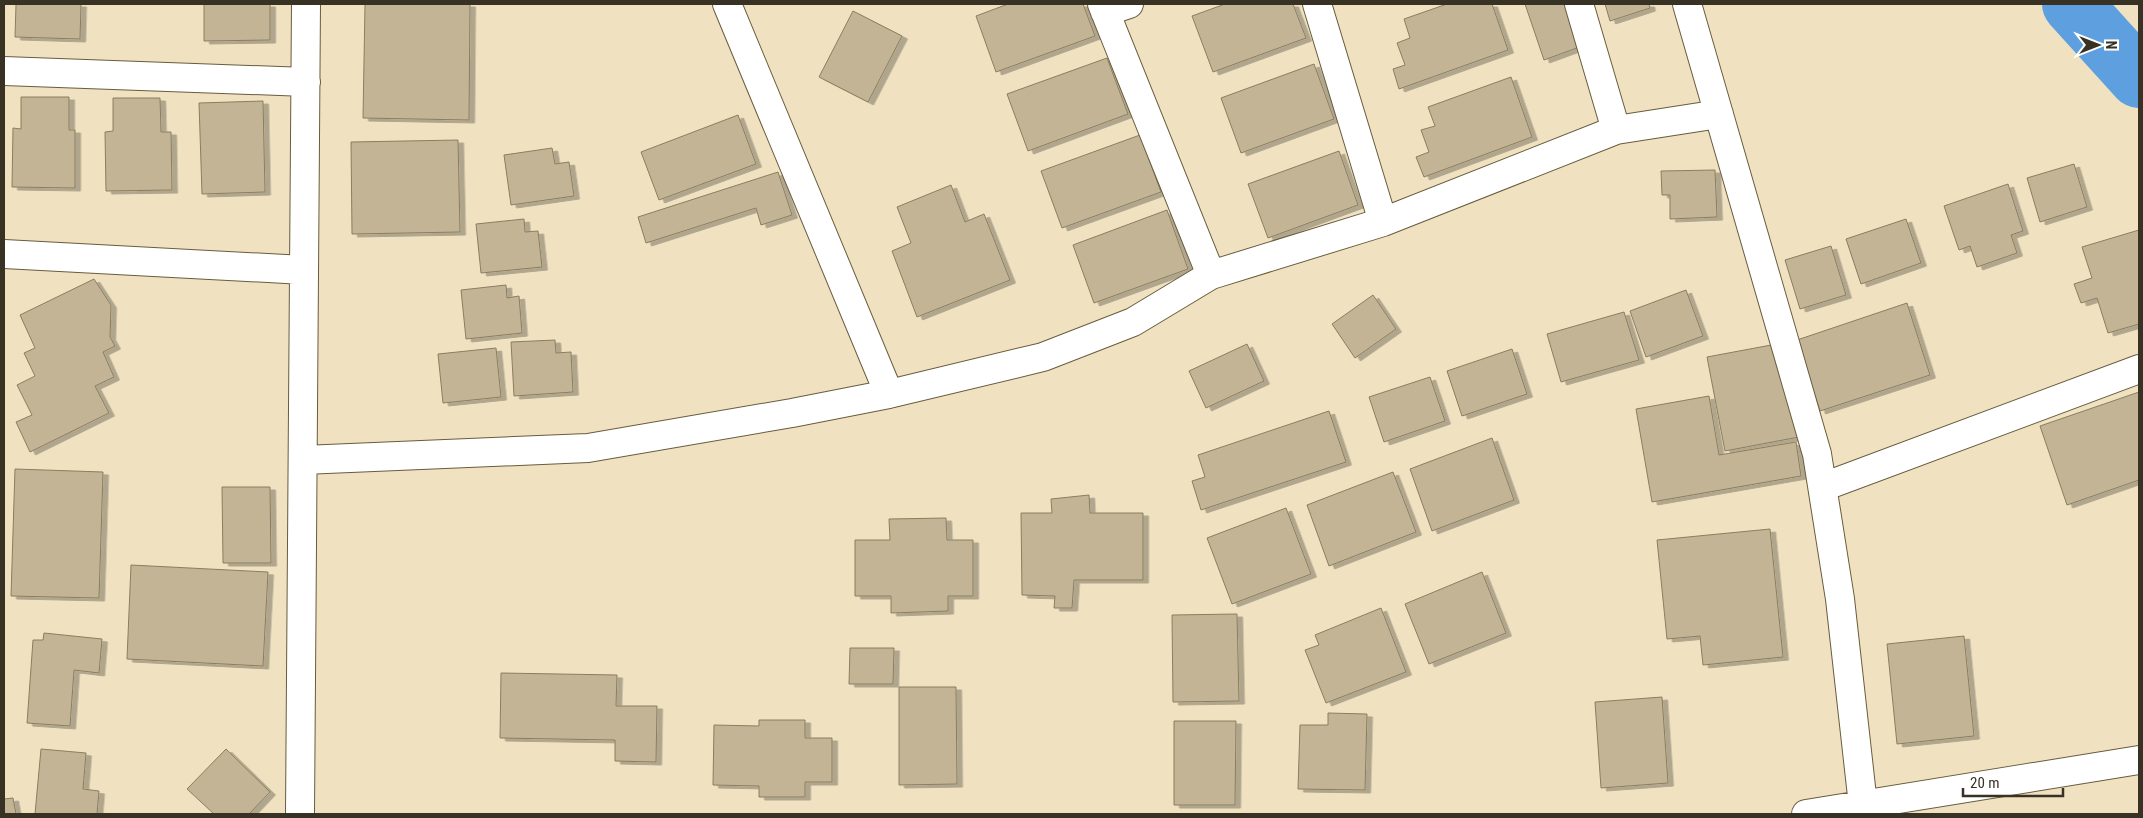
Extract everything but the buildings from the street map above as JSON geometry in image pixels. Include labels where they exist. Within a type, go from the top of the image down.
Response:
[{"type":"street","points":[[300,814],[306,4]]},
{"type":"street","points":[[727,4],[889,394]]},
{"type":"street","points":[[1317,4],[1383,222]]},
{"type":"street","points":[[1579,4],[1616,130]]},
{"type":"street","points":[[1687,4],[1817,454],[1840,599],[1863,805]]},
{"type":"street","points":[[1112,6],[1212,275]]},
{"type":"street","points":[[4,71],[306,82]]},
{"type":"street","points":[[302,460],[588,448],[792,413],[889,394],[1042,357],[1133,322],[1212,275],[1383,222],[1616,130],[1719,114]]},
{"type":"street","points":[[4,254],[304,270]]},
{"type":"street","points":[[1823,487],[2139,369]]},
{"type":"street","points":[[1806,814],[2139,760]]},
{"type":"waterway","points":[[2072,4],[2139,78]]}]
